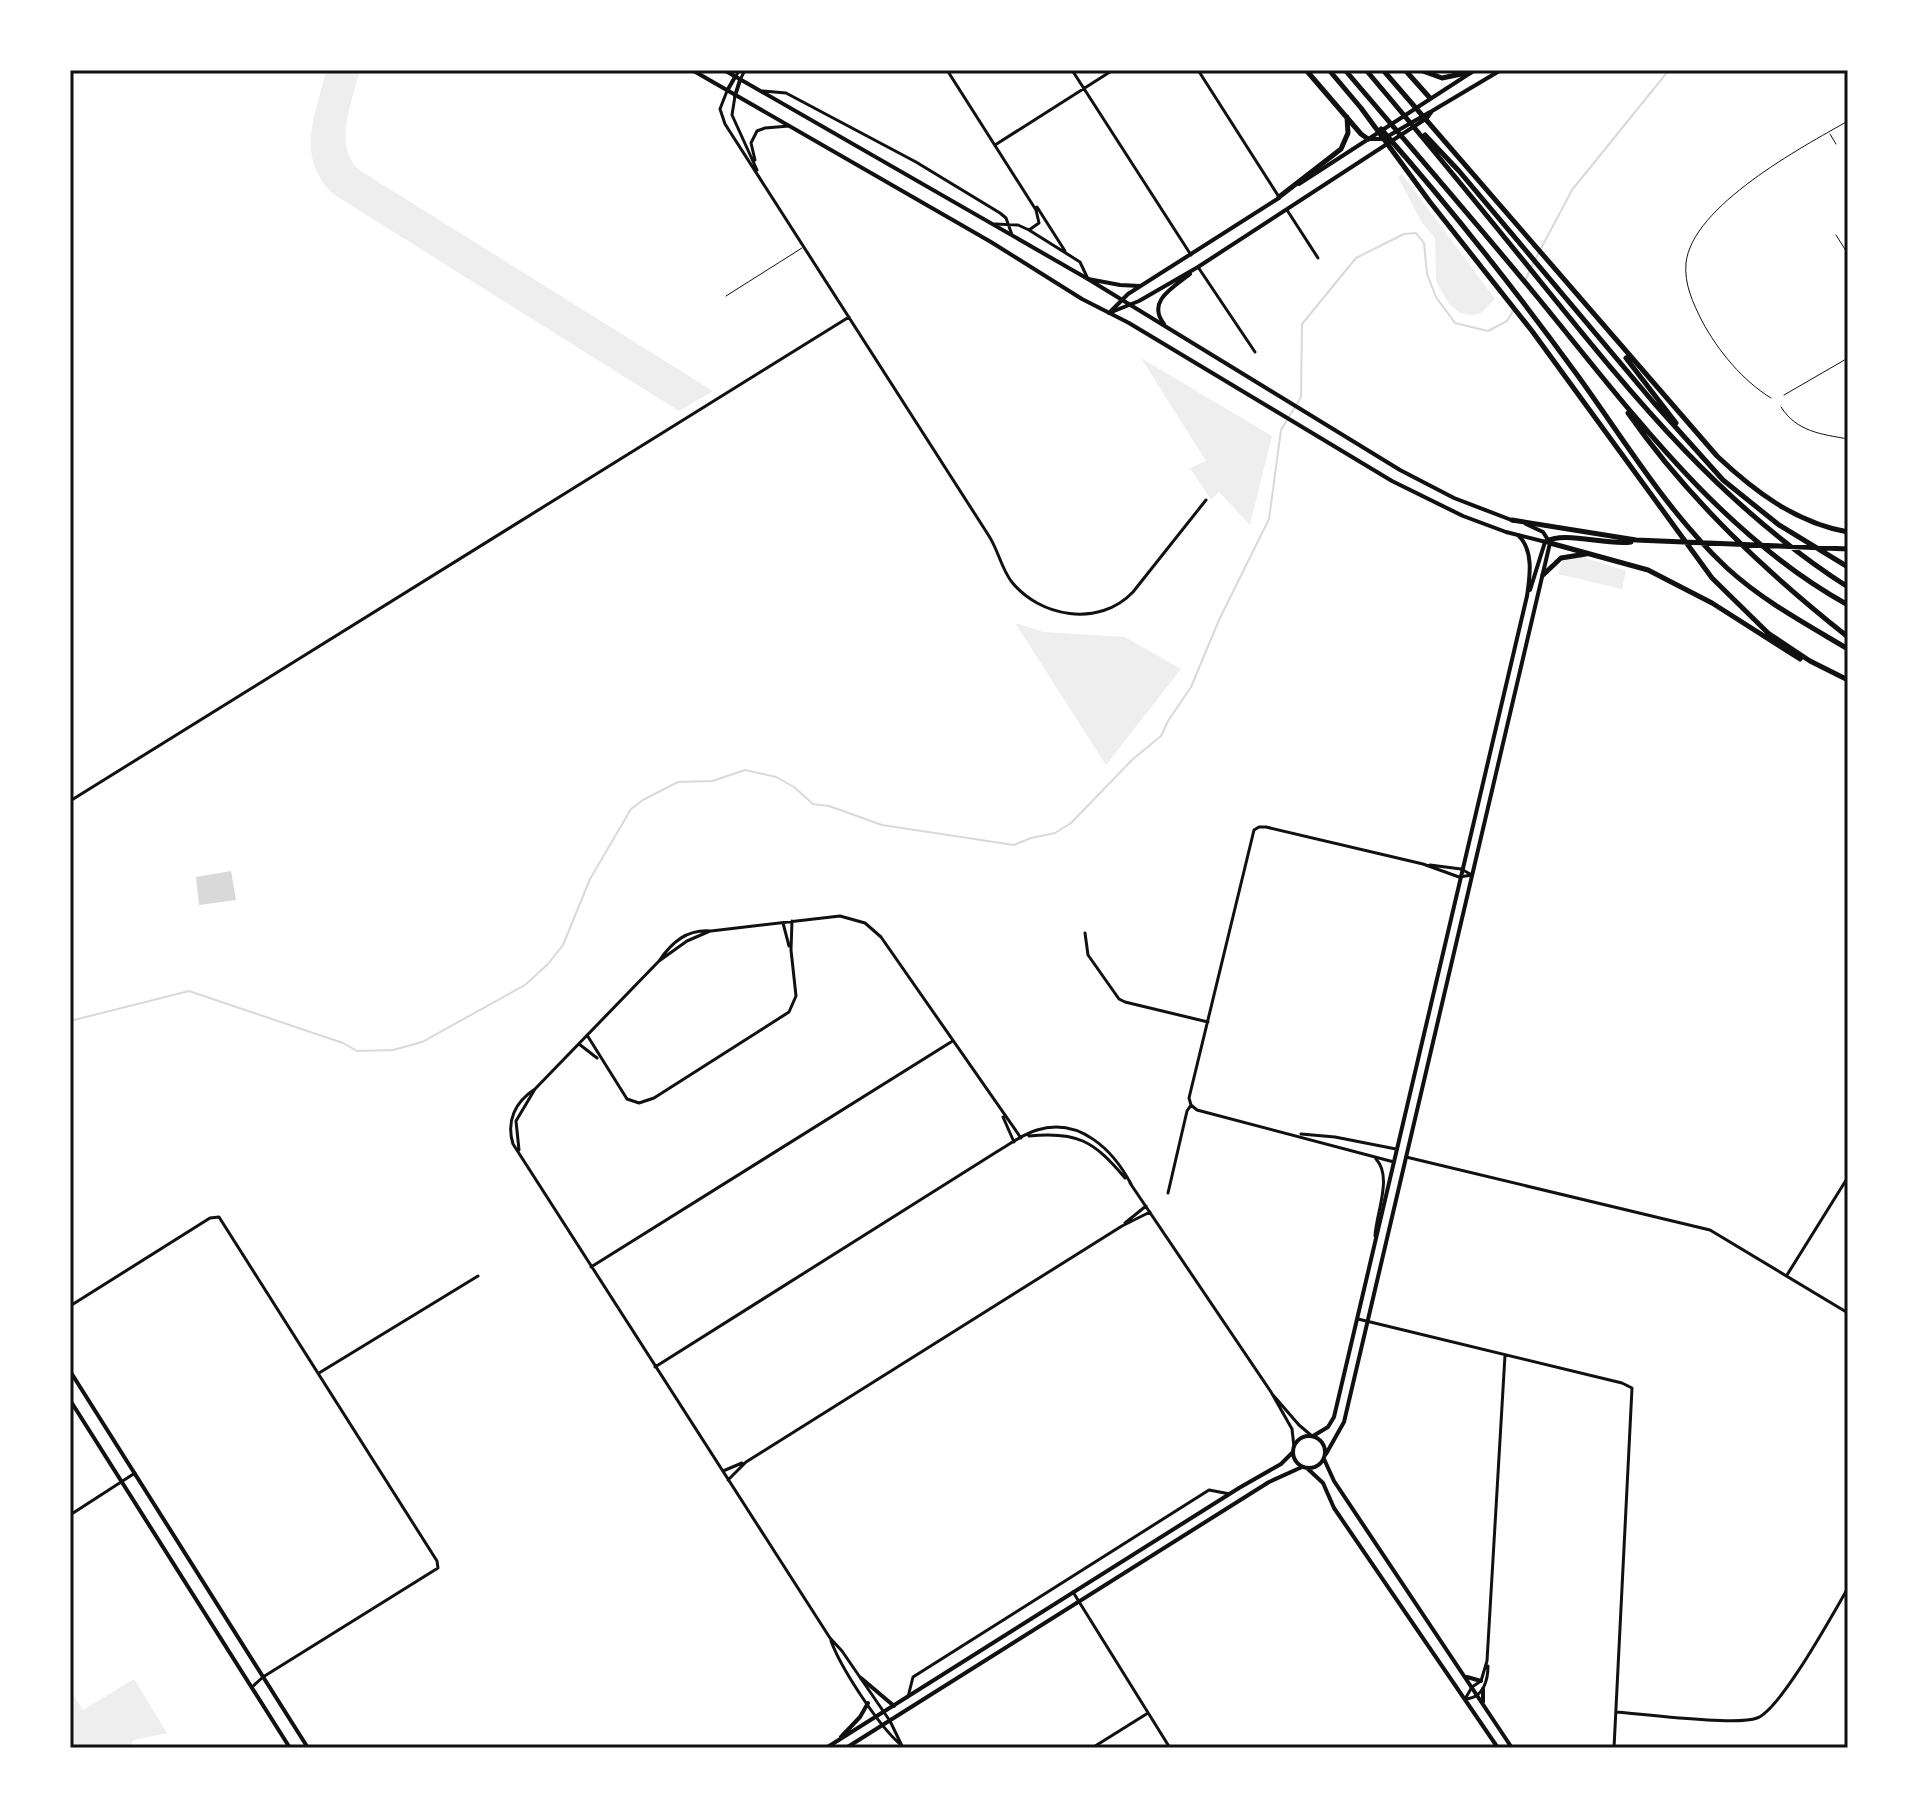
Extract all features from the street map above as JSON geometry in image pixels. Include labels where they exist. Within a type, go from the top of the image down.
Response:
[{"type":"highway","points":[[1306,70],[1368,139]]},
{"type":"highway","points":[[1329,70],[1411,163],[1501,273],[1671,504],[1709,550],[1760,595],[1848,649]]},
{"type":"highway","points":[[1345,70],[1507,259],[1667,462],[1738,542],[1784,586],[1848,637]]},
{"type":"highway","points":[[1366,70],[1639,403],[1715,484],[1771,533],[1848,587]]},
{"type":"highway","points":[[1383,70],[1706,445],[1747,483],[1799,515],[1825,527],[1848,532]]},
{"type":"highway","points":[[1405,70],[1430,98]]},
{"type":"highway","points":[[1420,70],[1442,78],[1473,71]]},
{"type":"highway","points":[[1396,106],[1459,171],[1654,403],[1736,492],[1779,525],[1848,567]]},
{"type":"highway","points":[[1361,108],[1532,331],[1712,578],[1768,633],[1810,661],[1848,681]]},
{"type":"highway","points":[[1279,197],[1341,149],[1348,133],[1347,117]]},
{"type":"highway","points":[[1596,319],[1711,466]]},
{"type":"highway","points":[[1611,389],[1668,453],[1746,530],[1814,585],[1848,605]]},
{"type":"highway","points":[[1512,520],[1595,536],[1636,540],[1848,549]]},
{"type":"highway","points":[[1548,542],[1562,537],[1617,544],[1636,540]]},
{"type":"highway","points":[[1548,542],[1636,566],[1670,580],[1810,664],[1848,681]]},
{"type":"highway","points":[[1543,575],[1563,557],[1591,553]]},
{"type":"main road","points":[[692,70],[991,242],[1392,481],[1471,519],[1548,542]]},
{"type":"main road","points":[[724,70],[1122,299],[1400,470],[1468,505],[1540,530],[1548,542],[1543,575],[1344,1422],[1325,1457],[1318,1466],[1269,1482],[846,1748]]},
{"type":"main road","points":[[1109,313],[1198,267],[1287,210],[1385,141],[1501,70]]},
{"type":"main road","points":[[1109,313],[1122,299],[1473,71]]},
{"type":"main road","points":[[727,91],[738,78]]},
{"type":"main road","points":[[735,96],[738,78]]},
{"type":"main road","points":[[1430,98],[1432,111]]},
{"type":"main road","points":[[1368,139],[1385,141]]},
{"type":"main road","points":[[1279,197],[1287,210]]},
{"type":"main road","points":[[1191,255],[1198,267]]},
{"type":"main road","points":[[1164,324],[1157,313],[1160,301],[1198,267]]},
{"type":"main road","points":[[1088,279],[1142,286]]},
{"type":"main road","points":[[1468,505],[1474,513],[1471,519]]},
{"type":"main road","points":[[1518,535],[1528,552],[1527,596]]},
{"type":"main road","points":[[826,1748],[1281,1464],[1301,1438],[1328,1427],[1334,1417],[1510,658],[1527,596],[1548,542]]},
{"type":"main road","points":[[1397,1149],[1406,1157]]},
{"type":"main road","points":[[1394,1162],[1406,1157]]},
{"type":"main road","points":[[70,1371],[308,1748]]},
{"type":"main road","points":[[70,1400],[290,1748]]},
{"type":"main road","points":[[1312,1436],[1323,1443],[1334,1481],[1512,1748]]},
{"type":"main road","points":[[1293,1450],[1296,1462],[1323,1483],[1334,1508],[1498,1748]]},
{"type":"main road","points":[[1465,1676],[1481,1681]]},
{"type":"main road","points":[[861,1678],[894,1706]]},
{"type":"main road","points":[[1483,1689],[1483,1703]]},
{"type":"main road","points":[[840,1739],[868,1703]]},
{"type":"street","points":[[738,78],[742,70]]},
{"type":"street","points":[[947,70],[1067,253]]},
{"type":"street","points":[[1072,70],[1191,255]]},
{"type":"street","points":[[995,145],[1113,70]]},
{"type":"street","points":[[1198,70],[1279,197]]},
{"type":"street","points":[[727,91],[721,106],[722,120],[989,536],[1004,570],[1024,595],[1047,610],[1076,615],[1103,610],[1127,598],[1206,500]]},
{"type":"street","points":[[759,91],[786,93],[916,162],[1003,214],[1012,235]]},
{"type":"street","points":[[735,96],[733,118],[759,175]]},
{"type":"street","points":[[759,175],[751,146],[755,134],[762,128],[789,126]]},
{"type":"street","points":[[1027,195],[1039,220],[1036,227],[1029,230]]},
{"type":"street","points":[[1287,210],[1318,258]]},
{"type":"street","points":[[995,224],[1020,225],[1029,230],[1082,263],[1088,279]]},
{"type":"street","points":[[1198,267],[1255,352]]},
{"type":"street","points":[[70,801],[849,317]]},
{"type":"street","points":[[1394,1162],[1197,1110],[1191,1105],[1189,1098],[1251,836],[1256,829],[1266,827],[1423,864],[1461,869],[1472,875]]},
{"type":"street","points":[[1423,864],[1459,877],[1472,875]]},
{"type":"street","points":[[902,1746],[890,1721],[830,1638],[520,1154],[516,1121],[535,1089],[659,961],[687,941],[711,931],[840,916],[855,919],[874,930],[895,956],[1001,1113],[1022,1137]]},
{"type":"street","points":[[587,1035],[627,1099],[639,1103],[654,1098],[789,1012],[796,996],[791,950],[792,921]]},
{"type":"street","points":[[783,922],[791,950]]},
{"type":"street","points":[[1085,933],[1088,955],[1119,999],[1208,1022]]},
{"type":"street","points":[[591,1267],[952,1041]]},
{"type":"street","points":[[579,1044],[600,1060]]},
{"type":"street","points":[[1168,1193],[1185,1115],[1191,1105]]},
{"type":"street","points":[[1001,1113],[1014,1142]]},
{"type":"street","points":[[1293,1133],[1335,1137],[1397,1149]]},
{"type":"street","points":[[655,1367],[1022,1137],[1055,1134],[1084,1141],[1104,1154],[1131,1184],[1271,1392],[1292,1429],[1293,1450]]},
{"type":"street","points":[[1373,1156],[1381,1163],[1384,1174],[1375,1219],[1375,1236]]},
{"type":"street","points":[[1406,1157],[1710,1230],[1848,1313]]},
{"type":"street","points":[[1787,1275],[1848,1177]]},
{"type":"street","points":[[1122,1226],[1146,1206]]},
{"type":"street","points":[[727,1480],[746,1462],[1122,1226],[1150,1212]]},
{"type":"street","points":[[70,1306],[210,1218],[219,1217],[437,1561],[438,1568],[263,1677],[252,1687]]},
{"type":"street","points":[[319,1373],[478,1276]]},
{"type":"street","points":[[1355,1319],[1622,1383],[1632,1388],[1614,1748]]},
{"type":"street","points":[[1465,1700],[1478,1696],[1488,1674],[1505,1355]]},
{"type":"street","points":[[1271,1392],[1312,1436]]},
{"type":"street","points":[[722,1471],[746,1462]]},
{"type":"street","points":[[70,1515],[135,1473]]},
{"type":"street","points":[[908,1697],[913,1677],[1196,1498],[1209,1490],[1230,1494]]},
{"type":"street","points":[[1616,1712],[1734,1720],[1754,1720],[1766,1714],[1781,1696],[1848,1588]]},
{"type":"street","points":[[1073,1592],[1170,1748]]},
{"type":"street","points":[[830,1638],[836,1655],[883,1725],[902,1746]]},
{"type":"street","points":[[1465,1700],[1472,1687],[1481,1681],[1488,1650]]},
{"type":"street","points":[[1092,1748],[1148,1713]]},
{"type":"lane","points":[[1771,398],[1751,384],[1713,341],[1693,303],[1686,282],[1686,261],[1696,235],[1739,189],[1848,121]]},
{"type":"lane","points":[[1829,132],[1836,144]]},
{"type":"lane","points":[[1836,235],[1848,254]]},
{"type":"lane","points":[[726,296],[805,247]]},
{"type":"lane","points":[[1784,395],[1848,358]]},
{"type":"lane","points":[[1781,407],[1805,431],[1848,439]]},
{"type":"shaded area","points":[[326,70],[360,70],[349,108],[346,136],[351,160],[359,170],[713,391],[679,411],[333,194],[321,180],[311,150],[314,119]]},
{"type":"shaded area","points":[[1402,174],[1495,299],[1481,313],[1460,313],[1449,304],[1436,281],[1435,238],[1422,223],[1398,177]]},
{"type":"shaded area","points":[[1141,358],[1272,436],[1250,525],[1219,492],[1211,500],[1190,468],[1206,461]]},
{"type":"shaded area","points":[[1573,557],[1626,571],[1622,589],[1558,574],[1562,561]]},
{"type":"shaded area","points":[[1015,623],[1044,632],[1125,637],[1181,669],[1106,765]]},
{"type":"shaded area","points":[[231,871],[236,900],[199,905],[196,877]]},
{"type":"shaded area","points":[[134,1679],[167,1733],[134,1740],[128,1748],[70,1748],[70,1690],[83,1710]]},
{"type":"waterway","points":[[1536,258],[1572,190],[1669,70]]},
{"type":"waterway","points":[[70,1021],[189,991],[343,1043],[357,1051],[393,1050],[422,1042],[525,985],[548,964],[563,945],[590,879],[631,809],[678,782],[712,781],[745,770],[776,777],[794,787],[813,804],[829,806],[882,825],[1014,845],[1055,833],[1071,823],[1133,759],[1161,736],[1191,687],[1219,620],[1269,519],[1281,430],[1301,397],[1302,324],[1356,258],[1404,234],[1416,233],[1424,243],[1427,274],[1436,297],[1455,323],[1488,331],[1507,321],[1513,311]]},
{"type":"waterway","points":[[1526,279],[1533,263]]}]
